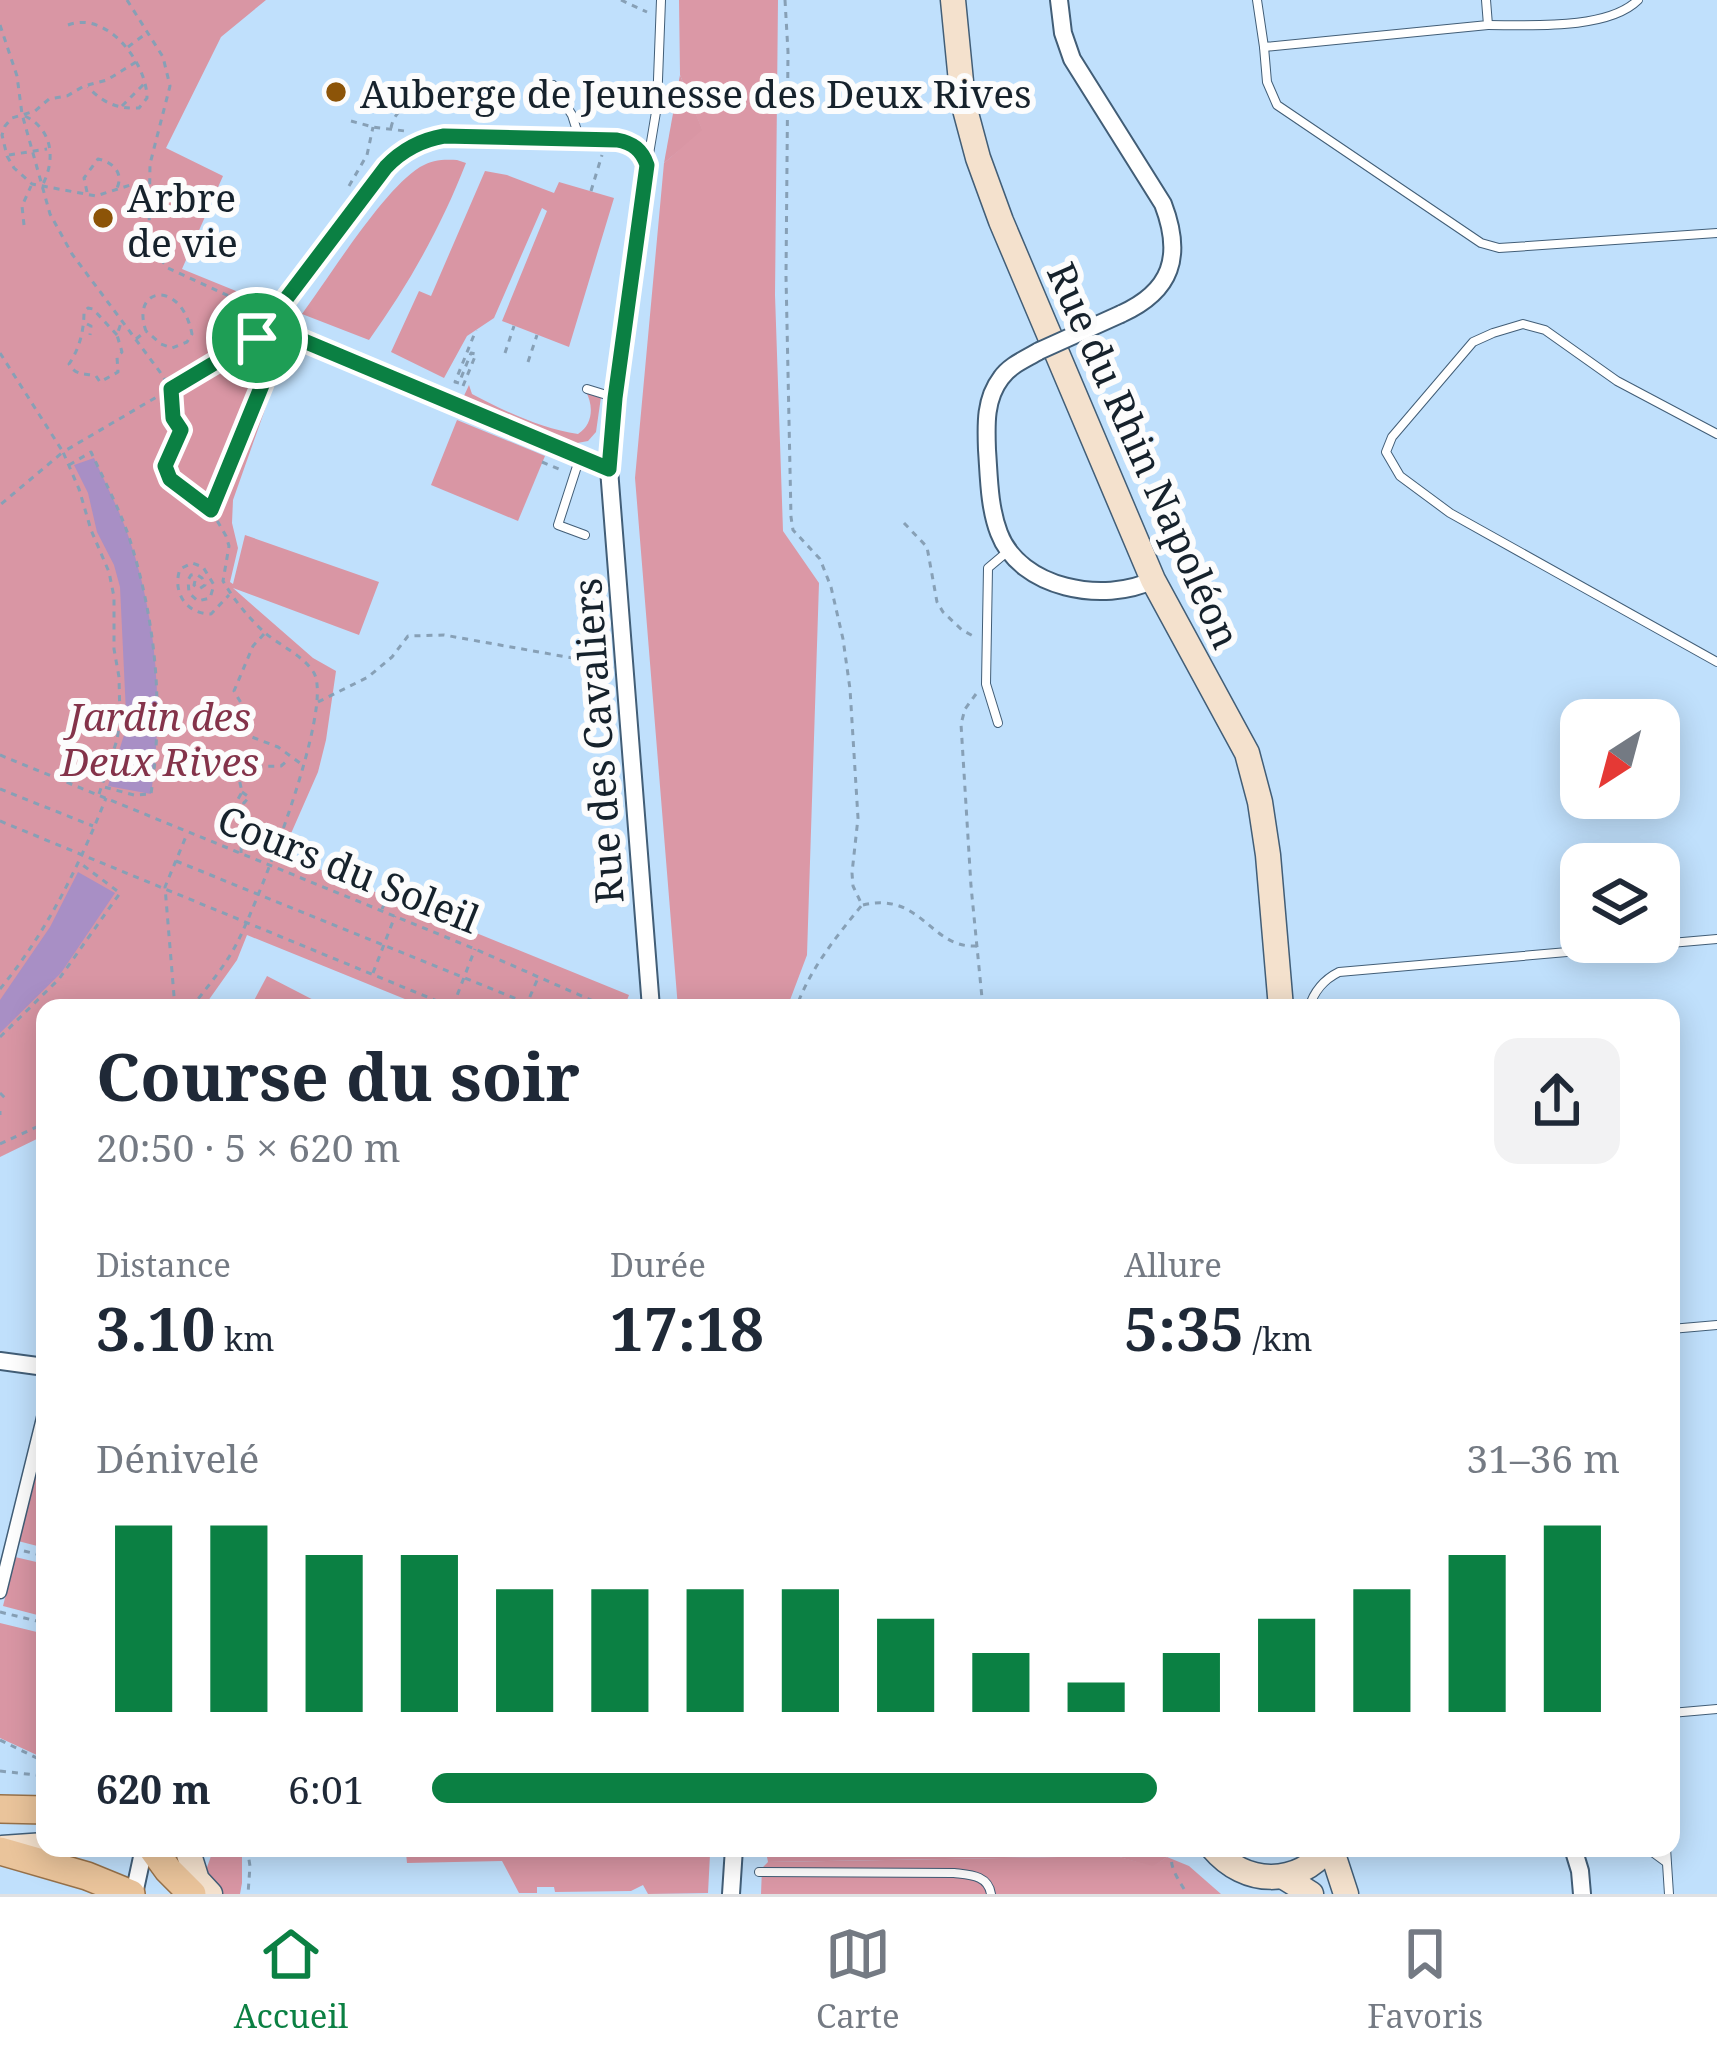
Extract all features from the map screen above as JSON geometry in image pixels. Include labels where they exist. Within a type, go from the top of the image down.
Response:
[{"type":"main road","name":"Rue du Rhin Napoléon","points":[[953,0],[963,102],[1001,221],[1153,580],[1247,753],[1268,855],[1279,999]]},
{"type":"main road","points":[[0,1810],[36,1810]]},
{"type":"main road","points":[[0,1850],[36,1846]]},
{"type":"main road","points":[[0,1850],[132,1894]]},
{"type":"main road","points":[[156,1857],[192,1894]]},
{"type":"main road","points":[[190,1857],[197,1880],[209,1894]]},
{"type":"main road","points":[[1221,1857],[1250,1875],[1284,1877],[1320,1857]]},
{"type":"main road","points":[[1333,1857],[1346,1894]]},
{"type":"main road","points":[[1284,1877],[1311,1894]]},
{"type":"street","points":[[1059,0],[1072,59],[1163,205],[1173,256],[1163,282],[1142,304],[1006,371],[988,406],[988,477],[999,535],[1008,551],[1036,574],[1064,586],[1094,591],[1153,580]]},
{"type":"street","points":[[609,469],[292,336],[278,325],[276,313],[386,167],[420,136],[626,142],[647,165]]},
{"type":"street","name":"Rue des Cavaliers","points":[[647,165],[609,469],[650,999]]},
{"type":"street","points":[[0,1361],[36,1366]]},
{"type":"street","points":[[0,1592],[36,1447]]},
{"type":"street","points":[[132,1894],[145,1857]]},
{"type":"street","points":[[731,1894],[733,1857]]},
{"type":"street","points":[[1576,1857],[1582,1894]]},
{"type":"lane","points":[[647,165],[657,106],[661,0]]},
{"type":"lane","points":[[1257,0],[1267,82],[1276,105],[1481,244],[1499,248],[1717,233]]},
{"type":"lane","points":[[1486,0],[1489,25]]},
{"type":"lane","points":[[1264,46],[1489,25],[1579,24],[1629,9],[1638,0]]},
{"type":"lane","points":[[553,86],[572,115],[579,139]]},
{"type":"lane","points":[[1717,434],[1617,381],[1545,330],[1523,324],[1473,342],[1392,437],[1386,452],[1400,476],[1450,513],[1717,662]]},
{"type":"lane","points":[[257,338],[278,325]]},
{"type":"lane","points":[[587,388],[615,398]]},
{"type":"lane","points":[[580,456],[558,525],[585,535]]},
{"type":"lane","points":[[998,723],[986,684],[988,568],[1008,551]]},
{"type":"lane","points":[[1313,999],[1327,979],[1339,972],[1717,939]]},
{"type":"lane","points":[[1680,1328],[1717,1325]]},
{"type":"lane","points":[[1680,1712],[1717,1709]]},
{"type":"lane","points":[[1659,1857],[1667,1863]]},
{"type":"lane","points":[[1667,1857],[1670,1894]]},
{"type":"lane","points":[[758,1872],[970,1875],[983,1880],[991,1894]]},
{"type":"path","points":[[127,0],[163,57],[170,86],[148,179],[152,249],[169,268],[231,297],[266,353],[267,373],[211,510]]},
{"type":"path","points":[[621,0],[661,17]]},
{"type":"path","points":[[785,0],[791,517],[793,530],[813,548],[831,587],[850,688],[858,818],[852,873],[862,905]]},
{"type":"path","points":[[68,25],[88,22],[127,49],[146,82],[145,103],[139,108],[121,107],[104,102],[87,86]]},
{"type":"path","points":[[0,25],[50,214],[72,254],[171,389],[173,418],[181,430],[165,466],[170,479],[211,510],[226,536],[229,546],[223,581],[230,593],[266,633],[311,668],[317,682],[304,766],[271,866],[226,961],[198,999]]},
{"type":"path","points":[[127,49],[148,32]]},
{"type":"path","points":[[136,62],[107,80],[12,118],[2,135],[14,168],[32,184],[104,195],[148,179]]},
{"type":"path","points":[[121,107],[146,82]]},
{"type":"path","points":[[391,130],[399,111],[424,96]]},
{"type":"path","points":[[22,114],[38,123],[50,148],[52,163],[42,185]]},
{"type":"path","points":[[351,121],[420,136]]},
{"type":"path","points":[[346,192],[367,155],[373,128]]},
{"type":"path","points":[[7,156],[50,148]]},
{"type":"path","points":[[591,191],[604,148]]},
{"type":"path","points":[[88,194],[84,178],[98,159],[118,171],[116,190]]},
{"type":"path","points":[[24,225],[22,206],[32,184]]},
{"type":"path","points":[[164,293],[180,303],[192,334],[187,342],[172,348],[146,331],[143,311],[149,299],[164,293]]},
{"type":"path","points":[[88,308],[117,335],[122,352],[118,372],[100,382],[96,376],[80,375],[69,364],[78,350],[88,308]]},
{"type":"path","points":[[117,335],[122,322]]},
{"type":"path","points":[[86,323],[91,326],[90,335]]},
{"type":"path","points":[[505,353],[514,326]]},
{"type":"path","points":[[444,401],[476,355],[471,353],[459,383],[455,382],[476,330]]},
{"type":"path","points":[[135,340],[146,331]]},
{"type":"path","points":[[528,362],[537,335]]},
{"type":"path","points":[[0,505],[63,452],[257,338]]},
{"type":"path","points":[[0,353],[69,464],[109,572],[120,720],[99,796]]},
{"type":"path","points":[[69,464],[92,452],[128,533],[146,598],[158,678],[158,749],[151,794],[102,787]]},
{"type":"path","points":[[542,462],[574,475]]},
{"type":"path","points":[[904,523],[927,547],[943,612],[986,643]]},
{"type":"path","points":[[813,548],[819,541]]},
{"type":"path","points":[[195,580],[199,590],[205,585],[196,574],[190,575],[189,592],[199,601],[210,598],[214,585],[203,567],[193,563],[180,568],[177,576],[183,602],[196,613],[211,614],[230,593]]},
{"type":"path","points":[[266,633],[254,646],[234,691],[244,708],[244,734],[278,747],[304,766]]},
{"type":"path","points":[[316,704],[368,676],[408,636],[445,635],[614,665]]},
{"type":"path","points":[[368,676],[374,685]]},
{"type":"path","points":[[982,999],[961,724],[970,701],[986,684]]},
{"type":"path","name":"Cours du Soleil","points":[[0,755],[591,999]]},
{"type":"path","points":[[241,853],[242,803],[249,796],[242,792],[238,773],[243,767],[281,766],[291,757]]},
{"type":"path","points":[[0,789],[94,826]]},
{"type":"path","points":[[0,989],[57,906],[106,798]]},
{"type":"path","points":[[0,821],[432,999]]},
{"type":"path","points":[[174,999],[165,887],[188,832]]},
{"type":"path","points":[[176,861],[510,999]]},
{"type":"path","points":[[39,999],[59,979],[120,893],[80,863]]},
{"type":"path","points":[[382,911],[387,898]]},
{"type":"path","points":[[799,999],[827,950],[862,905],[879,901],[902,906],[956,945],[976,946]]},
{"type":"path","points":[[372,974],[395,916]]},
{"type":"path","points":[[456,999],[476,949]]},
{"type":"path","points":[[529,999],[538,976]]},
{"type":"path","points":[[0,1037],[36,1002]]},
{"type":"path","points":[[0,1093],[7,1100]]},
{"type":"path","points":[[0,1143],[36,1127]]},
{"type":"path","points":[[11,1548],[36,1554]]},
{"type":"path","points":[[0,1612],[36,1621]]},
{"type":"path","points":[[0,1740],[36,1758]]},
{"type":"path","points":[[0,1771],[36,1775]]},
{"type":"path","points":[[248,1894],[249,1857]]},
{"type":"path","points":[[1170,1857],[1186,1894]]},
{"type":"green space","name":"Jardin des Deux Rives","points":[[0,0],[266,0],[221,37],[166,148],[223,176],[182,269],[236,291],[281,364],[233,500],[238,548],[230,582],[233,584],[245,535],[379,582],[359,635],[233,588],[313,658],[336,671],[318,772],[282,854],[629,995],[627,999],[405,999],[247,935],[237,960],[209,999],[36,999],[36,1139],[0,1157]]},
{"type":"green space","points":[[680,75],[703,131],[664,163]]},
{"type":"green space","points":[[429,163],[466,163],[446,210],[369,340],[302,314],[405,178]]},
{"type":"green space","points":[[485,171],[554,193],[559,182],[614,198],[569,347],[502,321],[547,211],[542,208],[494,318],[467,336],[444,378],[391,352],[419,291],[431,296]]},
{"type":"green space","points":[[469,385],[472,394],[510,413],[578,434],[591,414],[586,392],[601,397],[596,432],[588,441],[572,444],[463,398]]},
{"type":"green space","points":[[457,420],[545,456],[518,521],[431,485]]},
{"type":"green space","points":[[267,976],[312,999],[255,999]]},
{"type":"green space","points":[[35,1475],[36,1546],[18,1541]]},
{"type":"green space","points":[[15,1557],[36,1562],[36,1615],[3,1606]]},
{"type":"green space","points":[[0,1623],[36,1632],[36,1755],[0,1738]]},
{"type":"green space","points":[[211,1857],[242,1857],[240,1894],[215,1894],[205,1873]]},
{"type":"green space","points":[[406,1857],[710,1857],[708,1893],[648,1894],[643,1885],[631,1891],[555,1892],[554,1887],[537,1887],[537,1893],[519,1893],[502,1861],[407,1863]]},
{"type":"green space","points":[[767,1857],[1058,1857],[768,1862]]},
{"type":"green space","points":[[1119,1857],[1167,1857],[1153,1867]]},
{"type":"shaded area","points":[[679,0],[778,0],[775,295],[783,531],[819,583],[807,955],[790,999],[677,999],[635,478],[664,163],[702,130],[680,75]]},
{"type":"shaded area","points":[[94,458],[128,535],[146,598],[157,696],[151,794],[108,786],[126,713],[120,587],[74,465]]},
{"type":"shaded area","points":[[78,872],[115,893],[61,973],[0,1033],[0,1000],[50,927]]},
{"type":"shaded area","points":[[1120,1857],[1153,1866],[1167,1857],[1189,1866],[1221,1894],[761,1894],[762,1868],[768,1862]]},
{"type":"place","name":"Auberge de Jeunesse des Deux Rives","points":[[336,92]]},
{"type":"place","name":"Arbre de vie","points":[[103,218]]},
{"type":"route","points":[[257,338],[266,353],[267,373],[211,510],[170,479],[165,466],[181,430],[173,418],[171,389],[278,325],[292,336],[609,469],[647,165],[644,158],[634,145],[617,140],[444,136],[417,144],[386,167],[280,307],[275,318],[278,325],[257,338]]}]
